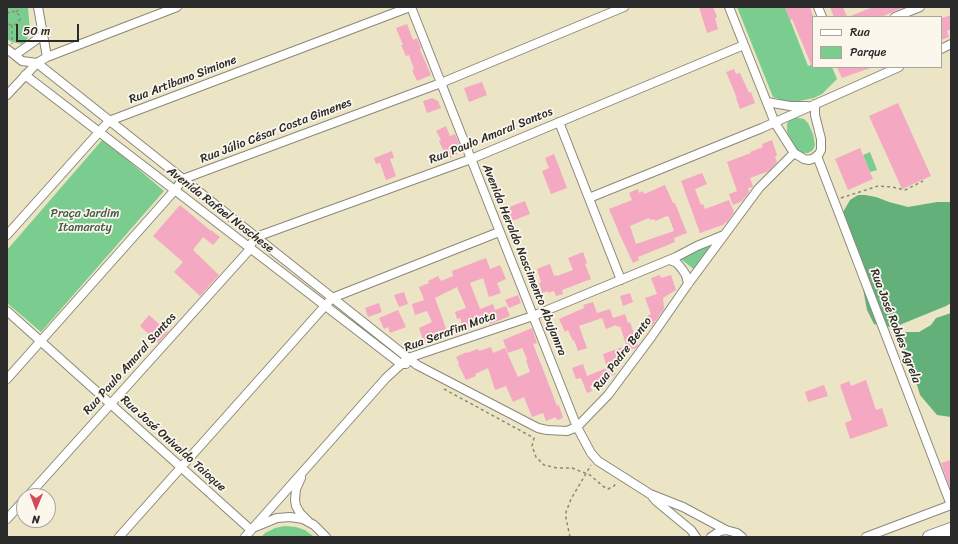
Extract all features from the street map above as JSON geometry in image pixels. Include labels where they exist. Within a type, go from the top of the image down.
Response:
[{"type":"main road","points":[[929,537],[951,529]]},
{"type":"street","points":[[38,7],[47,57]]},
{"type":"street","points":[[7,95],[37,63],[47,57],[177,7]]},
{"type":"street","name":"Avenida Heraldo Nascimento Abujamra","points":[[410,7],[577,427],[591,453],[595,458],[650,494],[682,507],[726,530],[737,533],[742,537]]},
{"type":"street","name":"Rua Artibano Simione","points":[[7,235],[109,121],[410,7]]},
{"type":"street","name":"Rua Júlio César Costa Gimenes","points":[[183,179],[440,83],[624,7]]},
{"type":"street","points":[[729,7],[775,122],[794,153],[804,159],[809,160],[817,156],[821,150],[820,131],[813,104]]},
{"type":"street","points":[[898,16],[920,7]]},
{"type":"street","points":[[37,63],[22,61],[11,52],[43,35]]},
{"type":"street","points":[[942,48],[951,44]]},
{"type":"street","name":"Rua Paulo Amaral Santos","points":[[35,488],[250,248],[256,237],[470,159],[744,45]]},
{"type":"street","points":[[22,61],[25,75]]},
{"type":"street","name":"Avenida Rafael Noschese","points":[[37,63],[408,358]]},
{"type":"street","points":[[589,198],[775,122],[897,68]]},
{"type":"street","name":"Avenida Rafael Noschese","points":[[25,75],[401,364]]},
{"type":"street","points":[[767,102],[790,106],[813,104]]},
{"type":"street","points":[[559,122],[621,280]]},
{"type":"street","name":"Rua Padre Bento","points":[[577,427],[608,395],[759,188],[794,153]]},
{"type":"street","name":"Rua José Robles Agrela","points":[[817,156],[951,505]]},
{"type":"street","points":[[7,379],[41,342],[138,229],[175,190],[183,179]]},
{"type":"street","points":[[119,537],[332,298],[500,232]]},
{"type":"street","name":"Rua Serafim Mota","points":[[249,533],[386,378],[408,358],[533,316],[670,260],[724,234]]},
{"type":"street","points":[[670,260],[677,263],[682,269],[686,275],[688,284]]},
{"type":"street","name":"Rua José Onivaldo Taioque","points":[[7,311],[182,468],[249,533]]},
{"type":"street","points":[[408,358],[417,365],[538,428],[567,431],[577,427]]},
{"type":"street","points":[[401,364],[417,365]]},
{"type":"street","points":[[305,470],[296,489],[296,506],[300,513],[326,537]]},
{"type":"street","name":"Avenida Heraldo Nascimento Abujamra","points":[[650,494],[656,501],[691,530],[696,537]]},
{"type":"street","points":[[866,537],[951,505]]},
{"type":"street","points":[[7,519],[16,509]]},
{"type":"street","points":[[249,533],[277,518],[290,516],[302,519],[314,525]]},
{"type":"street","points":[[711,537],[720,531],[726,530]]},
{"type":"path","points":[[7,14],[11,11],[16,12],[22,7]]},
{"type":"path","points":[[7,22],[12,25],[16,25],[20,21],[19,14],[16,12]]},
{"type":"path","points":[[11,52],[12,25]]},
{"type":"path","points":[[834,201],[878,186],[905,190],[923,182]]},
{"type":"path","points":[[441,388],[534,438],[532,446],[536,457],[544,465],[557,468],[572,468],[587,473],[608,489],[614,486],[621,475]]},
{"type":"path","points":[[570,537],[566,512],[595,458]]},
{"type":"green space","points":[[7,7],[28,7],[30,31],[27,39],[22,44],[12,42],[7,39]]},
{"type":"green space","points":[[737,7],[785,7],[808,66],[812,64],[812,68],[832,68],[837,79],[822,94],[814,98],[795,102],[785,101],[773,97]]},
{"type":"green space","points":[[794,117],[804,119],[808,123],[813,134],[815,145],[813,150],[808,153],[802,153],[791,143],[787,131],[787,124],[790,119]]},
{"type":"green space","name":"Praça Jardim Itamaraty","points":[[103,139],[164,191],[41,332],[7,303],[7,250]]},
{"type":"green space","points":[[870,152],[877,170],[870,172],[863,155]]},
{"type":"green space","points":[[858,195],[876,197],[908,207],[937,202],[951,202],[951,303],[897,326],[887,327],[874,324],[867,310],[861,278],[842,214],[850,200]]},
{"type":"green space","points":[[711,244],[696,271],[680,258]]},
{"type":"green space","points":[[951,313],[951,417],[937,415],[920,395],[913,371],[903,353],[901,336],[906,332],[919,332],[931,325],[936,318]]},
{"type":"green space","points":[[285,526],[305,530],[314,537],[261,537],[265,533],[275,528]]},
{"type":"building","points":[[699,7],[713,7],[717,17],[715,18],[718,29],[707,33]]},
{"type":"building","points":[[785,7],[810,7],[813,16],[812,67],[792,19],[790,20]]},
{"type":"building","points":[[830,7],[843,7],[847,16],[834,16]]},
{"type":"building","points":[[873,7],[904,7],[883,16],[850,16]]},
{"type":"building","points":[[951,15],[951,29],[947,31],[949,37],[942,40],[942,18]]},
{"type":"building","points":[[407,24],[413,40],[417,38],[421,48],[420,50],[431,75],[417,81],[412,70],[414,69],[409,55],[406,56],[396,28]]},
{"type":"building","points":[[837,68],[870,68],[842,78]]},
{"type":"building","points":[[734,69],[736,74],[740,73],[749,93],[751,92],[755,103],[740,109],[726,72]]},
{"type":"building","points":[[482,82],[487,95],[469,102],[464,88]]},
{"type":"building","points":[[432,98],[438,101],[441,108],[427,113],[423,101]]},
{"type":"building","points":[[898,103],[931,176],[902,189],[869,116]]},
{"type":"building","points":[[446,126],[450,136],[455,134],[459,144],[457,154],[450,158],[447,152],[445,154],[439,141],[441,140],[436,131]]},
{"type":"building","points":[[772,140],[777,155],[775,157],[777,162],[769,171],[750,178],[753,187],[748,188],[749,192],[742,201],[733,205],[729,194],[737,191],[727,162],[751,153],[750,152],[763,147],[762,144]]},
{"type":"building","points":[[860,148],[873,179],[848,190],[835,159]]},
{"type":"building","points":[[392,151],[394,158],[390,159],[396,176],[386,180],[380,163],[376,164],[374,158]]},
{"type":"building","points":[[554,154],[567,188],[551,194],[542,171],[549,168],[545,158]]},
{"type":"building","points":[[702,173],[707,184],[695,189],[701,205],[703,204],[705,209],[729,200],[734,212],[727,222],[724,223],[725,224],[700,233],[681,181]]},
{"type":"building","points":[[665,185],[673,203],[675,203],[687,233],[674,238],[675,242],[638,257],[639,260],[633,263],[609,209],[632,200],[629,193],[638,189],[639,193],[643,191],[644,194]],"holes":[[[667,216],[669,217],[674,231],[636,244],[630,226],[649,218],[650,220],[654,219],[655,221]]]},
{"type":"building","points":[[525,201],[530,214],[507,223],[502,210]]},
{"type":"building","points":[[180,205],[220,237],[213,245],[203,237],[193,250],[219,275],[200,296],[174,272],[183,262],[153,236]]},
{"type":"building","points":[[583,252],[587,263],[585,264],[591,279],[562,290],[563,294],[556,296],[554,291],[542,293],[539,283],[541,282],[537,269],[550,264],[554,276],[557,276],[573,270],[568,258]]},
{"type":"building","points":[[486,258],[490,269],[500,265],[506,279],[497,283],[501,293],[489,297],[483,278],[470,283],[480,309],[493,304],[495,310],[506,306],[510,316],[490,324],[489,322],[486,323],[485,321],[463,329],[460,318],[457,319],[455,312],[466,308],[457,287],[435,298],[447,331],[435,336],[436,339],[424,343],[419,328],[432,322],[427,311],[415,315],[412,304],[424,300],[419,287],[429,283],[428,281],[438,276],[441,281],[453,276],[452,271]]},
{"type":"building","points":[[660,275],[661,278],[671,275],[676,290],[663,298],[664,309],[651,327],[647,316],[651,314],[645,298],[657,294],[651,278]]},
{"type":"building","points":[[404,292],[408,304],[399,307],[394,295]]},
{"type":"building","points":[[630,293],[633,302],[623,306],[620,296]]},
{"type":"building","points":[[518,295],[521,303],[509,308],[505,300]]},
{"type":"building","points":[[593,302],[597,313],[610,309],[613,318],[625,314],[628,323],[630,322],[638,346],[636,348],[628,350],[620,326],[617,327],[616,325],[606,329],[602,318],[579,326],[587,348],[578,351],[574,340],[573,341],[568,330],[565,332],[559,319],[584,308],[583,305]]},
{"type":"building","points":[[379,303],[382,312],[368,317],[365,308]]},
{"type":"building","points":[[398,310],[406,327],[390,333],[388,327],[384,329],[379,318]]},
{"type":"building","points":[[149,315],[168,332],[158,343],[140,326]]},
{"type":"building","points":[[532,328],[537,343],[533,344],[563,418],[557,420],[556,417],[546,421],[543,413],[532,417],[524,397],[513,402],[506,386],[495,390],[488,368],[475,374],[476,376],[466,380],[456,357],[478,349],[479,351],[491,347],[493,353],[505,348],[518,377],[530,372],[527,359],[522,348],[508,353],[503,340]]},
{"type":"building","points":[[623,347],[627,358],[615,362],[617,368],[613,369],[616,374],[590,386],[592,391],[587,393],[581,378],[576,379],[572,368],[583,364],[587,376],[607,368],[603,354]]},
{"type":"building","points":[[866,380],[876,410],[882,408],[888,426],[850,439],[845,423],[852,420],[840,385],[849,381],[851,386]]},
{"type":"building","points":[[824,385],[828,396],[808,402],[805,392]]},
{"type":"building","points":[[951,460],[951,488],[950,488],[941,463]]}]
